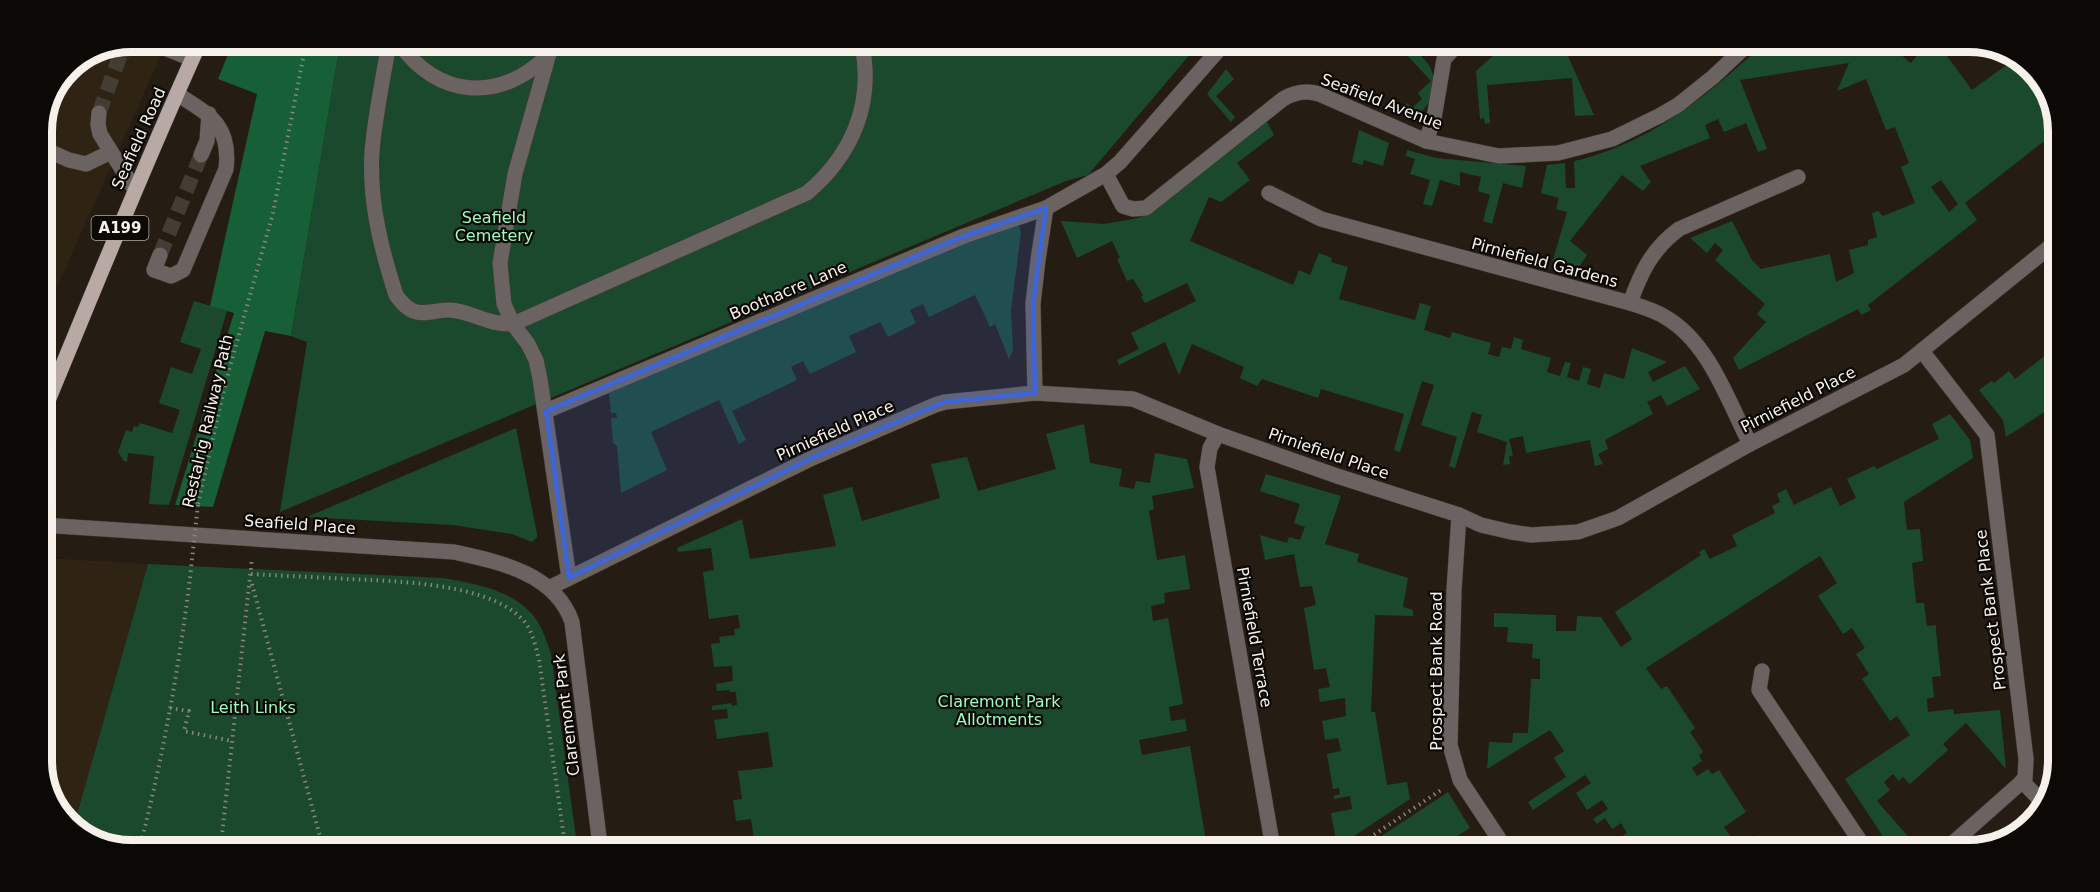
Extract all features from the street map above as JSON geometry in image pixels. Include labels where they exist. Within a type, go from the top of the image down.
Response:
[{"type":"main road","name":"Seafield Road","points":[[53,389],[135,190],[195,52]]},
{"type":"street","points":[[175,52],[192,59]]},
{"type":"street","points":[[388,52],[372,151],[372,173],[374,212],[396,295],[411,310],[420,313],[428,314],[447,310],[465,313],[493,324],[513,324],[807,193],[830,172],[846,151],[862,111],[866,72],[863,52]]},
{"type":"street","points":[[406,52],[413,61],[432,76],[461,87],[477,88],[493,87],[516,80],[536,68],[548,52]]},
{"type":"street","points":[[548,52],[515,174],[500,262],[504,304],[513,324],[528,344],[536,360],[546,411],[569,578]]},
{"type":"street","name":"Boothacre Lane","points":[[546,411],[964,236],[1046,208],[1106,174],[1135,146],[1217,52]]},
{"type":"street","points":[[1426,141],[1434,118],[1444,59],[1450,52]]},
{"type":"street","name":"Seafield Avenue","points":[[1106,174],[1123,206],[1132,209],[1146,208],[1283,99],[1300,92],[1319,94],[1426,141],[1499,156],[1558,153],[1597,144],[1639,127],[1678,105],[1740,52]]},
{"type":"street","points":[[160,255],[154,270],[171,276],[183,270],[226,169],[228,154],[221,128],[209,114],[177,94]]},
{"type":"street","points":[[99,113],[100,134],[135,190]]},
{"type":"street","points":[[201,155],[207,141],[209,114]]},
{"type":"street","points":[[53,153],[86,164],[111,152]]},
{"type":"street","points":[[1630,303],[1648,260],[1664,241],[1679,229],[1798,177]]},
{"type":"street","name":"Pirniefield Gardens","points":[[1269,193],[1321,219],[1630,303],[1666,317],[1694,340],[1709,361],[1750,444]]},
{"type":"street","points":[[1035,393],[1033,304],[1046,208]]},
{"type":"street","name":"Pirniefield Place","points":[[549,588],[810,459],[935,405],[1035,393],[1133,399],[1218,434],[1336,476],[1459,515],[1481,525],[1511,532],[1548,535],[1578,532],[1618,518],[1750,444],[1904,365],[2047,249]]},
{"type":"street","name":"Prospect Bank Place","points":[[1923,351],[1987,435],[2026,759],[2025,779],[2022,781]]},
{"type":"street","name":"Pirniefield Terrace","points":[[1218,434],[1210,448],[1207,467],[1272,840]]},
{"type":"street","name":"Prospect Bank Road","points":[[1459,515],[1454,590],[1450,732],[1452,754],[1460,780],[1500,840]]},
{"type":"street","name":"Seafield Place","points":[[53,526],[454,552],[479,557],[512,568],[549,588]]},
{"type":"street","name":"Claremont Park","points":[[549,588],[567,607],[574,635],[599,840]]},
{"type":"street","points":[[1762,671],[1759,690],[1859,840]]},
{"type":"street","points":[[1956,840],[2022,781],[2038,798]]},
{"type":"path","name":"Restalrig Railway Path","points":[[142,840],[155,787],[180,661],[198,504],[226,381],[273,213],[304,52]]},
{"type":"path","points":[[221,840],[251,580],[253,539]]},
{"type":"path","points":[[251,574],[435,585],[468,591],[500,604],[520,617],[530,631],[539,659],[564,840]]},
{"type":"path","points":[[251,580],[321,840]]},
{"type":"path","points":[[170,708],[189,711],[184,731],[232,741]]},
{"type":"path","points":[[1366,840],[1460,780]]},
{"type":"highlighted area","points":[[1046,208],[1033,304],[1035,393],[945,402],[810,459],[569,578],[546,411],[964,236]]},
{"type":"shaded area","points":[[131,52],[163,52],[53,296],[53,126],[58,101],[76,76],[101,58]]},
{"type":"shaded area","points":[[53,559],[148,564],[76,816],[61,796],[53,766]]},
{"type":"green space","points":[[229,52],[338,52],[291,336],[265,331],[213,507],[175,505],[234,313],[210,306],[257,94],[218,79]]},
{"type":"green space","name":"Seafield Cemetery","points":[[338,52],[1192,52],[1088,175],[1066,181],[280,512],[307,342],[291,336]]},
{"type":"green space","points":[[1411,52],[1417,52],[1431,69],[1434,84],[1426,107],[1421,112],[1407,118],[1400,110],[1407,103],[1412,108],[1422,99],[1418,93],[1431,81],[1408,56]]},
{"type":"green space","points":[[1497,52],[1566,52],[1594,115],[1575,116],[1572,78],[1487,85],[1490,123],[1485,124],[1484,118],[1480,119],[1476,71]]},
{"type":"green space","points":[[1754,52],[1898,52],[1911,63],[1920,52],[1944,52],[1972,90],[2009,64],[2021,72],[2034,87],[2043,106],[2047,126],[2047,147],[2043,142],[1965,203],[1977,220],[1868,305],[1871,310],[1861,315],[1858,309],[1739,370],[1733,358],[1766,322],[1757,314],[1765,304],[1715,260],[1723,250],[1715,243],[1707,253],[1690,238],[1732,221],[1752,260],[1761,269],[1830,254],[1836,282],[1854,273],[1849,250],[1868,245],[1868,240],[1877,237],[1872,213],[1878,211],[1883,216],[1915,203],[1901,167],[1909,163],[1895,127],[1886,130],[1866,79],[1837,91],[1849,63],[1740,80],[1767,149],[1758,152],[1746,123],[1724,132],[1718,119],[1705,125],[1710,138],[1640,166],[1651,182],[1643,191],[1622,175],[1570,241],[1587,255],[1576,271],[1552,263],[1567,212],[1556,209],[1559,198],[1541,193],[1547,165],[1565,163],[1566,188],[1575,188],[1574,161],[1610,150],[1651,131],[1707,93]],"holes":[[[1941,180],[1958,204],[1949,212],[1931,187]]]},
{"type":"green space","points":[[1226,69],[1234,79],[1216,96],[1235,117],[1231,122],[1207,94]]},
{"type":"green space","points":[[1266,120],[1274,135],[1237,163],[1250,180],[1221,202],[1209,197],[1190,241],[1293,285],[1299,270],[1310,275],[1319,253],[1332,258],[1331,262],[1348,267],[1339,299],[1415,320],[1420,303],[1431,306],[1424,330],[1450,338],[1452,332],[1491,343],[1488,354],[1499,357],[1502,347],[1511,349],[1514,337],[1523,340],[1521,349],[1551,358],[1547,372],[1560,376],[1565,362],[1571,363],[1567,377],[1579,381],[1583,367],[1591,369],[1587,384],[1600,388],[1604,373],[1624,379],[1632,348],[1667,362],[1648,372],[1653,382],[1685,366],[1700,389],[1667,406],[1661,395],[1647,402],[1653,414],[1605,440],[1608,449],[1598,454],[1603,464],[1595,466],[1590,440],[1526,453],[1523,436],[1509,439],[1513,455],[1509,457],[1510,464],[1503,465],[1507,442],[1477,432],[1482,415],[1472,412],[1455,468],[1449,466],[1457,437],[1421,425],[1434,385],[1422,381],[1400,452],[1394,450],[1404,414],[1321,389],[1318,398],[1262,379],[1257,386],[1240,378],[1244,367],[1192,344],[1179,375],[1165,342],[1119,365],[1117,360],[1139,349],[1131,333],[1196,301],[1187,283],[1145,303],[1133,279],[1127,281],[1112,241],[1077,258],[1061,221],[1104,224],[1138,218],[1154,210]]},
{"type":"green space","points":[[1359,130],[1389,143],[1383,166],[1364,160],[1362,165],[1352,162]]},
{"type":"green space","points":[[1407,150],[1436,158],[1526,166],[1522,188],[1503,183],[1492,224],[1483,221],[1490,195],[1478,191],[1481,177],[1460,172],[1460,186],[1440,180],[1432,206],[1423,204],[1430,180],[1410,174],[1415,159],[1406,156]]},
{"type":"green space","points":[[1019,225],[1021,232],[1011,310],[1013,350],[1009,359],[995,324],[990,327],[975,295],[929,317],[923,304],[910,310],[916,323],[888,337],[880,322],[849,336],[856,352],[810,374],[803,361],[791,367],[797,380],[732,411],[746,440],[739,444],[719,400],[651,432],[667,470],[621,493],[617,446],[613,443],[611,418],[617,418],[616,413],[611,413],[609,393],[960,245]]},
{"type":"green space","points":[[194,301],[227,311],[169,505],[149,504],[154,456],[128,453],[127,462],[118,452],[126,430],[132,432],[134,426],[138,427],[140,423],[172,433],[180,410],[159,403],[171,367],[192,374],[201,349],[180,342]]},
{"type":"green space","points":[[2047,354],[2047,410],[2006,437],[2003,420],[1979,390],[1991,381],[1994,383],[2009,371],[2015,379]]},
{"type":"green space","points":[[1950,414],[1970,440],[1973,458],[1904,502],[1907,530],[1920,529],[1923,561],[1912,563],[1916,603],[1924,603],[1927,626],[1936,625],[1941,676],[1932,677],[1934,697],[1927,699],[1928,712],[1953,709],[1954,714],[2000,710],[2006,769],[1966,723],[1943,744],[1948,750],[1910,784],[1903,777],[1899,781],[1893,774],[1884,782],[1890,790],[1877,801],[1911,840],[1885,840],[1845,779],[1910,735],[1897,716],[1890,721],[1862,679],[1869,674],[1856,654],[1865,648],[1852,628],[1843,634],[1818,596],[1837,583],[1820,556],[1646,668],[1661,689],[1667,686],[1695,728],[1690,732],[1703,752],[1699,755],[1702,761],[1692,768],[1697,776],[1708,769],[1712,774],[1719,770],[1746,812],[1724,827],[1733,840],[1616,840],[1627,833],[1621,823],[1612,829],[1605,818],[1597,824],[1593,819],[1608,809],[1602,800],[1587,810],[1576,793],[1591,783],[1585,775],[1533,810],[1528,802],[1566,777],[1554,758],[1564,751],[1550,730],[1487,769],[1489,742],[1512,743],[1513,733],[1528,733],[1531,679],[1540,679],[1540,659],[1532,658],[1533,644],[1507,642],[1508,627],[1494,627],[1494,613],[1556,615],[1556,631],[1576,631],[1577,616],[1601,617],[1621,647],[1632,639],[1615,612],[1701,555],[1699,552],[1704,549],[1710,559],[1737,546],[1732,535],[1775,513],[1772,506],[1780,502],[1777,494],[1786,489],[1794,505],[1831,487],[1840,506],[1856,498],[1847,479],[1874,466],[1877,469],[1939,439],[1932,424]]},
{"type":"green space","name":"Claremont Park Allotments","points":[[1084,424],[1090,463],[1122,469],[1119,486],[1134,489],[1136,481],[1150,483],[1155,453],[1187,459],[1194,488],[1152,496],[1154,509],[1149,511],[1157,560],[1185,555],[1190,589],[1164,593],[1165,603],[1151,606],[1153,621],[1168,618],[1183,704],[1169,707],[1171,721],[1185,719],[1187,731],[1139,740],[1142,755],[1190,746],[1206,840],[754,840],[751,819],[736,821],[733,800],[742,799],[738,771],[773,767],[768,732],[717,739],[714,720],[728,718],[727,709],[712,710],[712,706],[731,703],[732,706],[737,705],[736,692],[717,691],[716,684],[733,681],[732,666],[714,667],[711,644],[720,643],[719,637],[735,635],[734,629],[740,628],[738,615],[709,619],[703,572],[714,570],[711,548],[678,552],[677,548],[742,519],[750,559],[836,546],[823,495],[852,487],[862,521],[940,498],[931,464],[967,457],[978,491],[1056,469],[1046,434]]},
{"type":"green space","points":[[516,428],[537,534],[532,542],[512,534],[453,525],[307,517]]},
{"type":"green space","points":[[1266,474],[1341,496],[1325,544],[1359,554],[1357,562],[1408,578],[1403,607],[1413,610],[1413,616],[1375,615],[1371,712],[1375,712],[1387,785],[1407,782],[1410,799],[1348,840],[1314,839],[1332,838],[1335,835],[1331,813],[1352,809],[1350,796],[1334,799],[1334,796],[1340,794],[1339,788],[1333,789],[1327,754],[1341,751],[1338,738],[1325,740],[1322,721],[1346,716],[1345,698],[1320,702],[1318,689],[1330,687],[1326,668],[1314,670],[1304,608],[1316,605],[1312,586],[1300,587],[1294,554],[1265,560],[1260,535],[1287,543],[1289,537],[1300,540],[1305,527],[1294,523],[1300,504],[1260,491]]},
{"type":"green space","name":"Leith Links","points":[[148,564],[443,578],[500,592],[530,612],[543,632],[551,654],[576,840],[131,840],[101,834],[76,816]]},
{"type":"green space","points":[[1448,792],[1470,828],[1451,840],[1377,839]]},
{"type":"green space","points":[[1759,835],[1762,840],[1751,840]]},
{"type":"tunnel","points":[[99,113],[121,53]]},
{"type":"tunnel","points":[[160,255],[201,155]]}]
